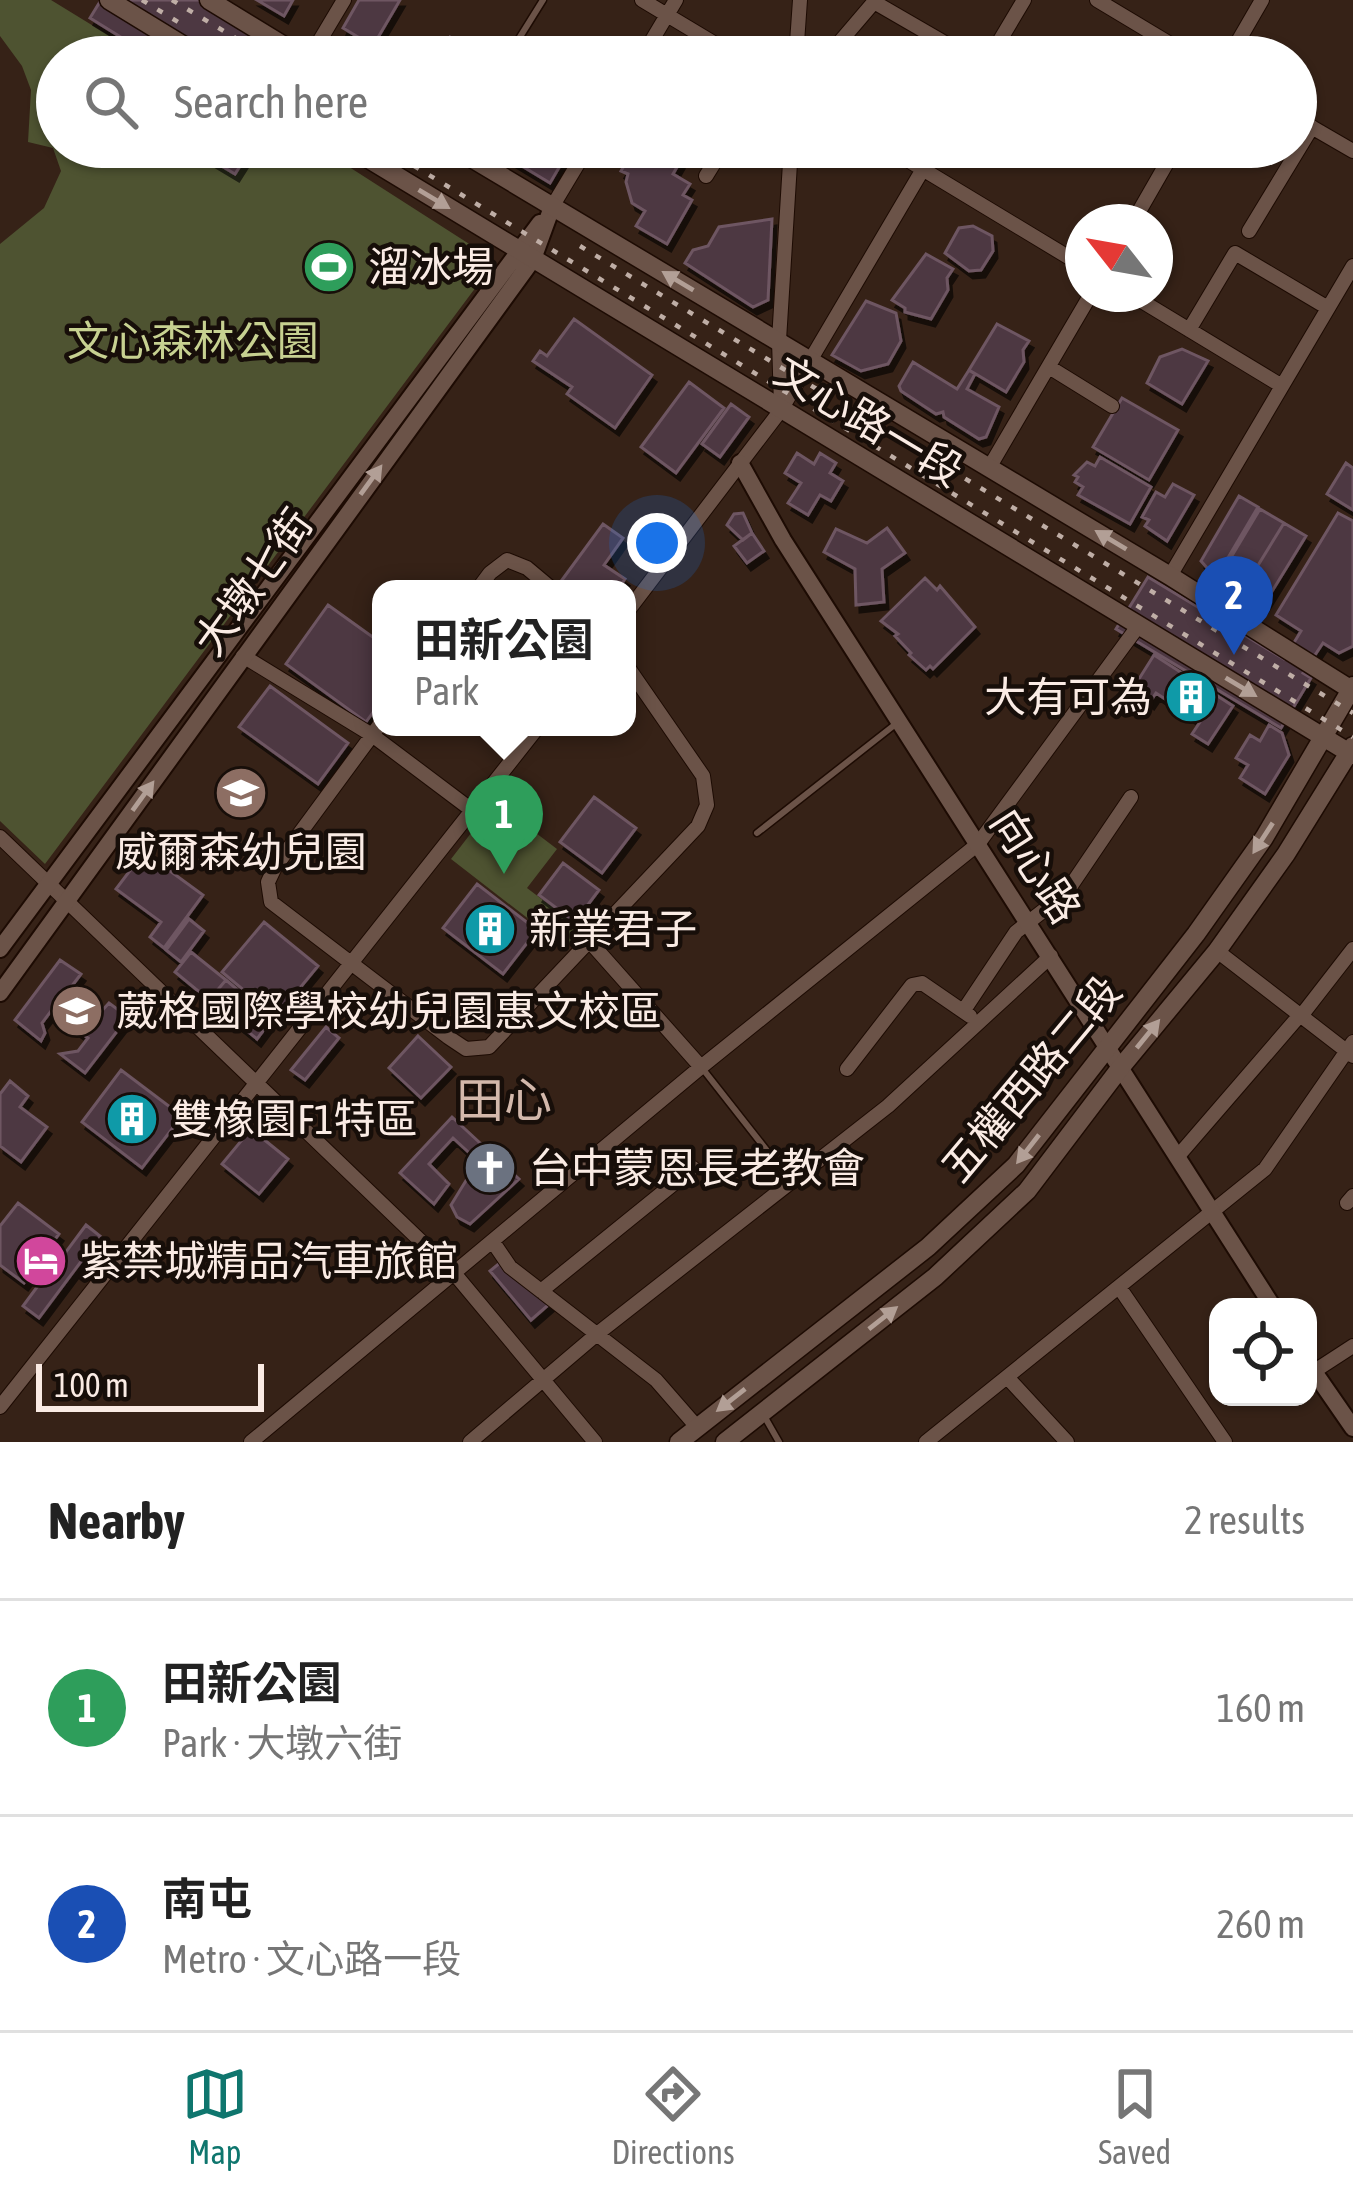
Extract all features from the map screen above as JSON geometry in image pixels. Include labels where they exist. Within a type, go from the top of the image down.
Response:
[{"type":"main road","points":[[109,0],[168,36]]},
{"type":"main road","points":[[209,0],[270,36]]},
{"type":"main road","name":"文心路一段","points":[[383,168],[1352,751]]},
{"type":"main road","name":"文心路一段","points":[[488,168],[1352,689]]},
{"type":"main road","name":"五權西路二段","points":[[679,1442],[928,1247],[1016,1165],[1196,934],[1264,838],[1352,689]]},
{"type":"main road","name":"五權西路二段","points":[[725,1442],[987,1232],[1027,1192],[1216,951],[1352,751]]},
{"type":"street","points":[[320,36],[344,0]]},
{"type":"street","points":[[643,0],[702,36]]},
{"type":"street","points":[[655,36],[676,0]]},
{"type":"street","points":[[797,36],[800,0]]},
{"type":"street","points":[[1003,36],[1024,0]]},
{"type":"street","points":[[1097,0],[1157,36]]},
{"type":"street","points":[[1241,36],[1262,0]]},
{"type":"street","points":[[845,36],[874,1],[933,36]]},
{"type":"street","points":[[1317,130],[1353,152]]},
{"type":"street","name":"大墩七街","points":[[0,993],[526,255],[575,168]]},
{"type":"street","points":[[706,176],[711,168]]},
{"type":"street","points":[[781,410],[779,340],[790,168]]},
{"type":"street","points":[[1143,204],[1164,168]]},
{"type":"street","points":[[1249,231],[1287,168]]},
{"type":"street","points":[[636,600],[781,410],[922,169],[1065,255]]},
{"type":"street","points":[[1189,330],[1235,254],[1328,308]]},
{"type":"street","name":"大墩七街","points":[[0,949],[526,255]]},
{"type":"street","points":[[1171,576],[1353,266]]},
{"type":"street","points":[[989,468],[1080,312]]},
{"type":"street","points":[[1160,312],[1282,386]]},
{"type":"street","points":[[1048,367],[1112,406]]},
{"type":"street","name":"向心路","points":[[740,463],[783,541],[1268,1298]]},
{"type":"street","points":[[487,580],[507,560],[541,580]]},
{"type":"street","points":[[251,1442],[701,1067],[978,844],[1138,625]]},
{"type":"street","points":[[243,656],[372,727]]},
{"type":"street","points":[[372,735],[275,868],[268,882],[271,902],[466,1049],[489,1046],[698,826],[707,805],[703,776],[636,679]]},
{"type":"street","points":[[384,736],[473,811]]},
{"type":"street","points":[[0,1407],[531,736]]},
{"type":"street","points":[[964,1010],[1016,932],[1066,892],[1131,797]]},
{"type":"street","points":[[0,837],[454,1273],[595,1442]]},
{"type":"street","points":[[591,943],[701,1067]]},
{"type":"street","points":[[1179,1155],[1353,949]]},
{"type":"street","points":[[926,1442],[1265,1169],[1351,1050],[1216,951]]},
{"type":"street","points":[[470,1442],[597,1334],[932,1068],[1051,956]]},
{"type":"street","points":[[847,1069],[912,985],[922,982],[979,1023]]},
{"type":"street","points":[[541,1291],[694,1168]]},
{"type":"street","points":[[493,1243],[510,1267],[656,1380],[697,1427]]},
{"type":"street","points":[[1120,1287],[1225,1442]]},
{"type":"street","points":[[1317,1365],[1353,1346]]},
{"type":"street","points":[[1007,1377],[1067,1442]]},
{"type":"street","points":[[1317,1377],[1353,1428]]},
{"type":"lane","points":[[521,36],[543,0]]},
{"type":"lane","points":[[757,833],[899,721]]},
{"type":"lane","points":[[701,1067],[792,1183]]},
{"type":"lane","points":[[762,1413],[779,1442]]},
{"type":"green space","name":"文心森林公園","points":[[0,0],[51,0],[110,36],[36,36],[36,144],[28,142],[31,90],[22,66],[0,36]]},
{"type":"green space","name":"文心森林公園","points":[[351,168],[488,256],[485,275],[45,864],[0,821],[0,244],[44,208],[61,171]]},
{"type":"green space","points":[[495,802],[557,849],[527,888],[581,929],[566,948],[451,859]]},
{"type":"building","points":[[101,0],[198,0],[256,36],[119,36],[90,18]]},
{"type":"building","points":[[257,0],[293,0],[284,16]]},
{"type":"building","points":[[359,0],[400,0],[379,36],[356,36],[343,28]]},
{"type":"building","points":[[525,168],[559,168],[550,183]]},
{"type":"building","points":[[676,168],[673,174],[690,184],[683,195],[692,200],[667,244],[636,226],[645,211],[632,203],[628,174],[621,171]]},
{"type":"building","points":[[772,219],[768,300],[753,307],[685,263],[693,250],[708,246],[719,227]]},
{"type":"building","points":[[973,226],[992,236],[993,251],[981,270],[969,271],[945,253],[959,228]]},
{"type":"building","points":[[926,254],[953,269],[947,278],[948,290],[931,319],[905,312],[892,300]]},
{"type":"building","points":[[866,301],[896,313],[901,341],[888,364],[861,371],[832,355]]},
{"type":"building","points":[[574,319],[652,375],[615,428],[567,394],[572,387],[533,361],[540,351],[547,356]]},
{"type":"building","points":[[997,324],[1029,341],[1023,350],[1024,362],[1006,392],[969,370]]},
{"type":"building","points":[[1182,349],[1208,361],[1182,404],[1147,383],[1160,357]]},
{"type":"building","points":[[913,362],[957,389],[969,370],[975,374],[967,389],[999,407],[986,437],[979,439],[943,412],[936,414],[901,391],[899,386]]},
{"type":"building","points":[[689,382],[724,408],[676,473],[641,447]]},
{"type":"building","points":[[1122,398],[1178,430],[1149,480],[1093,447]]},
{"type":"building","points":[[731,404],[749,417],[720,457],[702,444]]},
{"type":"building","points":[[797,453],[814,464],[820,453],[836,463],[830,473],[843,481],[831,501],[820,495],[808,515],[788,503],[801,483],[785,473]]},
{"type":"building","points":[[1100,457],[1151,487],[1130,524],[1078,495],[1083,487],[1074,475],[1087,462],[1095,466]]},
{"type":"building","points":[[1346,463],[1353,468],[1353,510],[1327,494]]},
{"type":"building","points":[[1173,484],[1194,495],[1167,541],[1145,526],[1149,520],[1142,517],[1156,492],[1165,497]]},
{"type":"building","points":[[1239,496],[1258,507],[1216,578],[1201,561]]},
{"type":"building","points":[[1260,509],[1284,523],[1241,593],[1218,579]]},
{"type":"building","points":[[743,513],[752,533],[743,540],[727,525],[734,514]]},
{"type":"building","points":[[1338,513],[1353,521],[1353,646],[1339,653],[1323,643],[1303,673],[1311,678],[1281,728],[1116,629],[1148,577],[1284,659],[1301,631],[1276,615]]},
{"type":"building","points":[[1284,523],[1306,536],[1263,606],[1241,593]]},
{"type":"building","points":[[603,524],[623,538],[604,565],[624,580],[562,580]]},
{"type":"building","points":[[887,528],[905,553],[882,569],[884,602],[856,605],[855,569],[824,552],[836,529],[867,543]]},
{"type":"building","points":[[752,533],[764,551],[747,563],[734,546]]},
{"type":"building","points":[[925,578],[937,590],[940,586],[975,627],[933,669],[926,670],[909,655],[898,634],[881,621]]},
{"type":"building","points":[[328,605],[372,637],[372,714],[366,722],[286,664]]},
{"type":"building","name":"大有可為","points":[[1154,655],[1233,706],[1208,744],[1192,734],[1200,722],[1156,693],[1150,702],[1132,690]]},
{"type":"building","points":[[270,686],[348,743],[318,784],[239,727]]},
{"type":"building","points":[[1269,725],[1282,733],[1289,755],[1265,794],[1240,778],[1248,765],[1236,758],[1250,735],[1260,741]]},
{"type":"building","points":[[594,797],[636,828],[602,873],[560,842]]},
{"type":"building","points":[[144,852],[203,895],[164,948],[150,937],[161,922],[116,889]]},
{"type":"building","points":[[563,863],[599,890],[575,922],[539,895]]},
{"type":"building","name":"新業君子","points":[[477,884],[537,930],[503,974],[443,928]]},
{"type":"building","points":[[189,919],[204,931],[181,962],[166,950]]},
{"type":"building","points":[[264,922],[318,966],[276,1017],[222,972]]},
{"type":"building","points":[[191,952],[226,980],[209,1000],[175,972]]},
{"type":"building","points":[[60,960],[81,974],[68,991],[99,1014],[109,1003],[128,1017],[85,1073],[60,1054],[78,1051],[88,1038],[51,1011],[42,1023],[41,1041],[15,1020]]},
{"type":"building","points":[[226,980],[272,1019],[257,1039],[209,1000]]},
{"type":"building","points":[[326,1027],[339,1038],[305,1080],[291,1070]]},
{"type":"building","points":[[418,1036],[451,1067],[421,1098],[389,1068]]},
{"type":"building","name":"雙橡園F1特區","points":[[121,1070],[182,1116],[142,1168],[82,1122]]},
{"type":"building","points":[[10,1081],[28,1096],[20,1107],[47,1127],[21,1162],[0,1146],[0,1094]]},
{"type":"building","name":"台中蒙恩長老教會","points":[[452,1117],[519,1179],[470,1224],[457,1217],[451,1205],[478,1161],[453,1138],[429,1164],[449,1184],[434,1204],[400,1173]]},
{"type":"building","points":[[251,1129],[288,1159],[259,1194],[222,1164]]},
{"type":"building","name":"紫禁城精品汽車旅館","points":[[18,1203],[59,1234],[50,1246],[63,1256],[86,1225],[100,1236],[39,1318],[23,1306],[46,1275],[36,1267],[24,1283],[0,1265],[0,1226]]},
{"type":"building","points":[[506,1258],[554,1300],[531,1320],[490,1271]]},
{"type":"railway","points":[[142,0],[183,25]]},
{"type":"railway","points":[[172,0],[232,36]]},
{"type":"railway","points":[[418,168],[1353,737]]},
{"type":"railway","points":[[580,246],[1353,713]]},
{"type":"place","name":"溜冰場","points":[[329,267]]},
{"type":"place","name":"南屯","points":[[1234,655]]},
{"type":"place","name":"大有可為","points":[[1191,697]]},
{"type":"place","name":"威爾森幼兒園","points":[[241,793]]},
{"type":"place","name":"田新公園","points":[[504,874]]},
{"type":"place","name":"新業君子","points":[[490,929]]},
{"type":"place","name":"葳格國際學校幼兒園惠文校區","points":[[77,1011]]},
{"type":"place","name":"雙橡園F1特區","points":[[132,1119]]},
{"type":"place","name":"台中蒙恩長老教會","points":[[490,1168]]},
{"type":"place","name":"紫禁城精品汽車旅館","points":[[41,1261]]},
{"type":"district","name":"田心","points":[[504,1099]]}]
